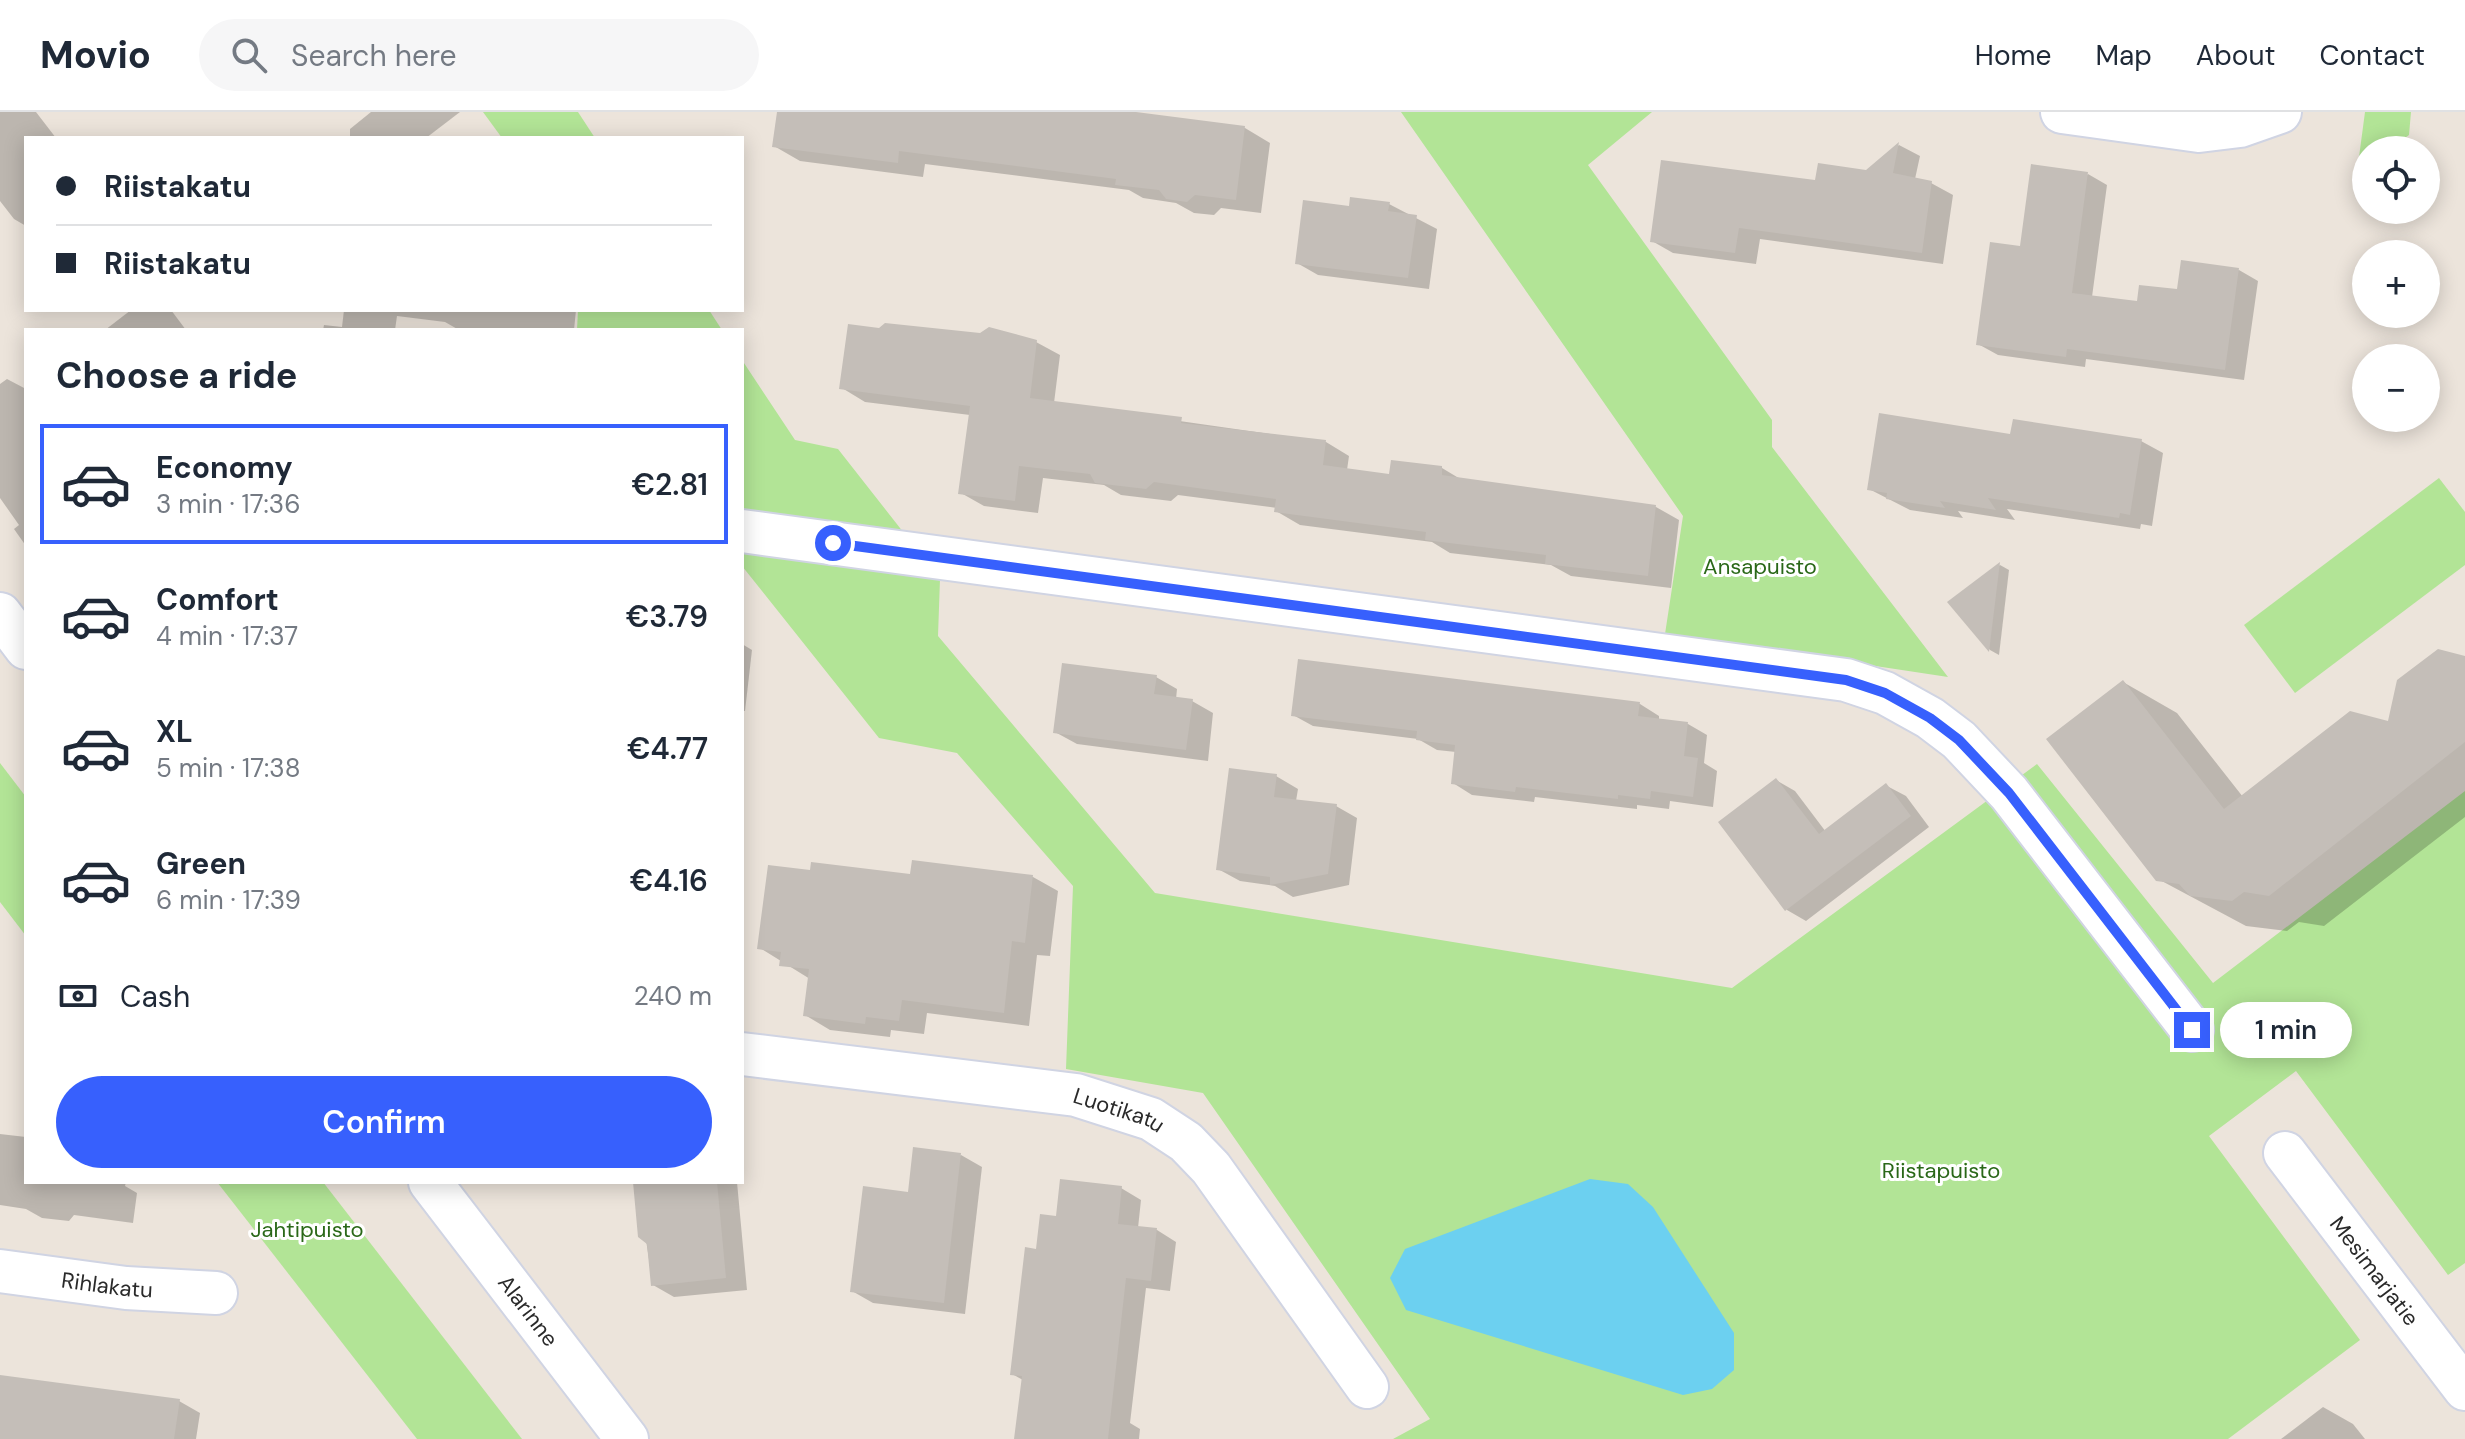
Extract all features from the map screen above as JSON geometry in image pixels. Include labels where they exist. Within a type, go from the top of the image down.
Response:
[{"type":"street","points":[[2062,112],[2199,131],[2240,126],[2280,112]]},
{"type":"street","points":[[744,531],[1846,680],[1885,693],[1930,718],[1959,740],[2009,793],[2192,1030]]},
{"type":"street","points":[[0,614],[24,645]]},
{"type":"street","name":"Luotikatu","points":[[744,1054],[1076,1095],[1151,1119],[1186,1142],[1211,1168],[1367,1387]]},
{"type":"street","name":"Mesimarjatie","points":[[2285,1153],[2465,1389]]},
{"type":"street","name":"Alarinne","points":[[442,1186],[627,1439]]},
{"type":"street","name":"Rihlakatu","points":[[0,1271],[126,1288],[216,1293]]},
{"type":"green space","points":[[483,112],[578,112],[594,136],[501,136]]},
{"type":"green space","name":"Ansapuisto","points":[[1401,112],[1652,112],[1588,165],[1772,420],[1772,447],[1948,677],[1665,634],[1683,516]]},
{"type":"green space","points":[[2365,112],[2411,112],[2408,136],[2362,136]]},
{"type":"green space","points":[[578,312],[710,312],[721,328],[577,328]]},
{"type":"green space","name":"Riistapuisto","points":[[744,363],[795,440],[838,449],[940,579],[938,636],[1155,893],[1732,988],[2037,764],[2213,983],[2465,791],[2465,1263],[2448,1275],[2296,1071],[2209,1136],[2360,1340],[2228,1439],[1393,1439],[1430,1419],[1203,1093],[1066,1069],[1073,886],[957,753],[879,738],[744,569]]},
{"type":"green space","points":[[2439,478],[2465,512],[2465,565],[2295,693],[2244,625]]},
{"type":"green space","points":[[0,763],[24,794],[24,933],[0,902]]},
{"type":"green space","name":"Jahtipuisto","points":[[219,1184],[325,1184],[522,1439],[417,1439]]},
{"type":"water","points":[[1590,1179],[1628,1184],[1653,1207],[1734,1333],[1734,1370],[1712,1389],[1683,1395],[1406,1310],[1390,1278],[1405,1249]]},
{"type":"building","points":[[777,112],[1136,112],[1245,126],[1236,200],[1195,195],[1187,202],[1166,199],[1159,190],[1115,185],[1116,179],[899,151],[898,163],[772,147]]},
{"type":"building","points":[[1899,142],[1893,173],[1932,181],[1922,253],[1739,228],[1735,253],[1650,242],[1661,160],[1815,180],[1818,163],[1866,170]]},
{"type":"building","points":[[2031,164],[2088,172],[2072,293],[2137,301],[2139,285],[2177,289],[2181,260],[2239,268],[2225,370],[2067,349],[2066,357],[1976,345],[1990,242],[2020,246]]},
{"type":"building","points":[[1350,197],[1390,202],[1388,211],[1417,215],[1408,278],[1295,264],[1303,200],[1349,206]]},
{"type":"building","points":[[885,323],[980,333],[989,327],[1037,340],[1030,398],[1182,417],[1181,423],[1326,440],[1323,465],[1389,474],[1391,460],[1442,466],[1442,475],[1656,505],[1648,576],[1545,564],[1546,555],[1425,540],[1426,532],[1274,512],[1276,499],[1154,482],[1146,489],[1095,483],[1090,474],[1019,466],[1015,501],[958,494],[970,406],[839,389],[848,324],[879,328]]},
{"type":"building","points":[[1879,413],[2010,434],[2013,419],[2142,439],[2130,515],[2120,513],[2119,518],[1988,498],[1996,510],[1940,501],[1945,508],[1886,499],[1887,493],[1867,490]]},
{"type":"building","points":[[2000,562],[1989,652],[1947,602]]},
{"type":"building","points":[[2438,649],[2465,656],[2465,742],[2269,896],[2244,892],[2232,901],[2190,896],[2179,884],[2156,881],[2046,739],[2123,680],[2224,809],[2350,711],[2388,721],[2397,680]]},
{"type":"building","points":[[1298,659],[1640,702],[1638,716],[1688,722],[1684,756],[1698,758],[1693,797],[1651,791],[1650,799],[1618,795],[1618,799],[1516,787],[1515,792],[1451,784],[1455,745],[1416,740],[1417,731],[1291,716]]},
{"type":"building","points":[[1062,663],[1157,675],[1154,694],[1193,699],[1186,750],[1053,733]]},
{"type":"building","points":[[1229,768],[1277,774],[1274,797],[1337,804],[1328,874],[1270,885],[1270,877],[1216,870]]},
{"type":"building","points":[[1776,778],[1819,834],[1886,783],[1911,816],[1785,911],[1718,822]]},
{"type":"building","points":[[912,860],[1033,875],[1025,943],[1012,941],[1004,1013],[902,1000],[899,1021],[866,1017],[865,1024],[803,1016],[809,969],[779,966],[781,952],[757,949],[768,865],[810,870],[811,862],[910,874]]},
{"type":"building","points":[[913,1147],[961,1153],[944,1303],[850,1292],[863,1186],[908,1192]]},
{"type":"building","points":[[1060,1179],[1122,1186],[1118,1224],[1157,1228],[1151,1281],[1126,1278],[1108,1439],[1014,1439],[1022,1376],[1010,1375],[1025,1247],[1036,1249],[1040,1214],[1056,1216]]},
{"type":"building","points":[[633,1184],[717,1184],[726,1278],[651,1286],[647,1244],[638,1237]]},
{"type":"building","points":[[0,1375],[180,1399],[174,1439],[0,1439]]},
{"type":"route","points":[[833,543],[1846,680],[1885,693],[1930,718],[1959,740],[2009,793],[2192,1030]]}]
